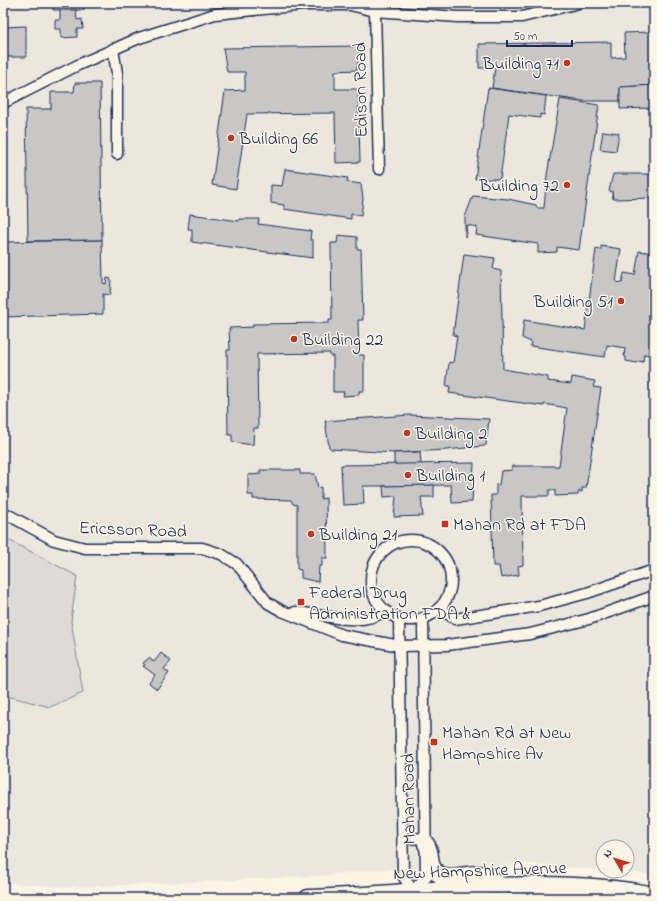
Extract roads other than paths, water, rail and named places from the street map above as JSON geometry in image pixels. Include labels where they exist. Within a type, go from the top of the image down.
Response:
[{"type":"main road","points":[[426,841],[430,849],[431,861],[435,870],[444,876],[485,875],[503,887]]},
{"type":"main road","name":"New Hampshire Avenue","points":[[308,898],[503,887],[587,887],[631,890],[654,895]]},
{"type":"street","points":[[3,103],[113,49],[139,38],[216,14],[304,5],[350,6],[375,11],[470,17],[522,17],[579,3]]},
{"type":"street","name":"Edison Road","points":[[375,11],[379,169]]},
{"type":"street","points":[[113,49],[117,73],[117,154]]},
{"type":"street","name":"Ericsson Road","points":[[3,512],[54,540],[85,548],[202,548],[221,554],[237,564],[268,603],[282,611]]},
{"type":"street","points":[[405,539],[416,539],[427,544],[440,554],[449,572],[450,584],[446,598],[439,608],[423,619],[407,621],[399,619],[384,611],[374,594],[372,580],[373,567],[379,555],[386,548],[393,543],[405,539]]},
{"type":"street","points":[[439,608],[455,619],[539,606],[588,593],[654,570]]},
{"type":"street","points":[[282,611],[342,635],[400,646],[424,646],[498,639],[542,631],[589,619],[654,596]]},
{"type":"street","points":[[282,611],[362,620],[374,618],[384,611]]},
{"type":"street","name":"Mahan Road","points":[[399,619],[403,876],[413,891],[426,877],[423,619]]},
{"type":"street","points":[[402,839],[426,841]]},
{"type":"place","name":"Building 71","points":[[567,63]]},
{"type":"place","name":"Building 66","points":[[231,138]]},
{"type":"place","name":"Building 72","points":[[567,185]]},
{"type":"place","name":"Building 51","points":[[621,301]]},
{"type":"place","name":"Building 22","points":[[294,339]]},
{"type":"place","name":"Building 2","points":[[407,433]]},
{"type":"place","name":"Building 1","points":[[408,475]]},
{"type":"place","name":"Mahan Rd at FDA","points":[[445,524]]},
{"type":"place","name":"Building 21","points":[[311,534]]},
{"type":"place","name":"Federal Drug Administration FDA &","points":[[301,602]]},
{"type":"place","name":"Mahan Rd at New Hampshire Av","points":[[434,742]]}]
